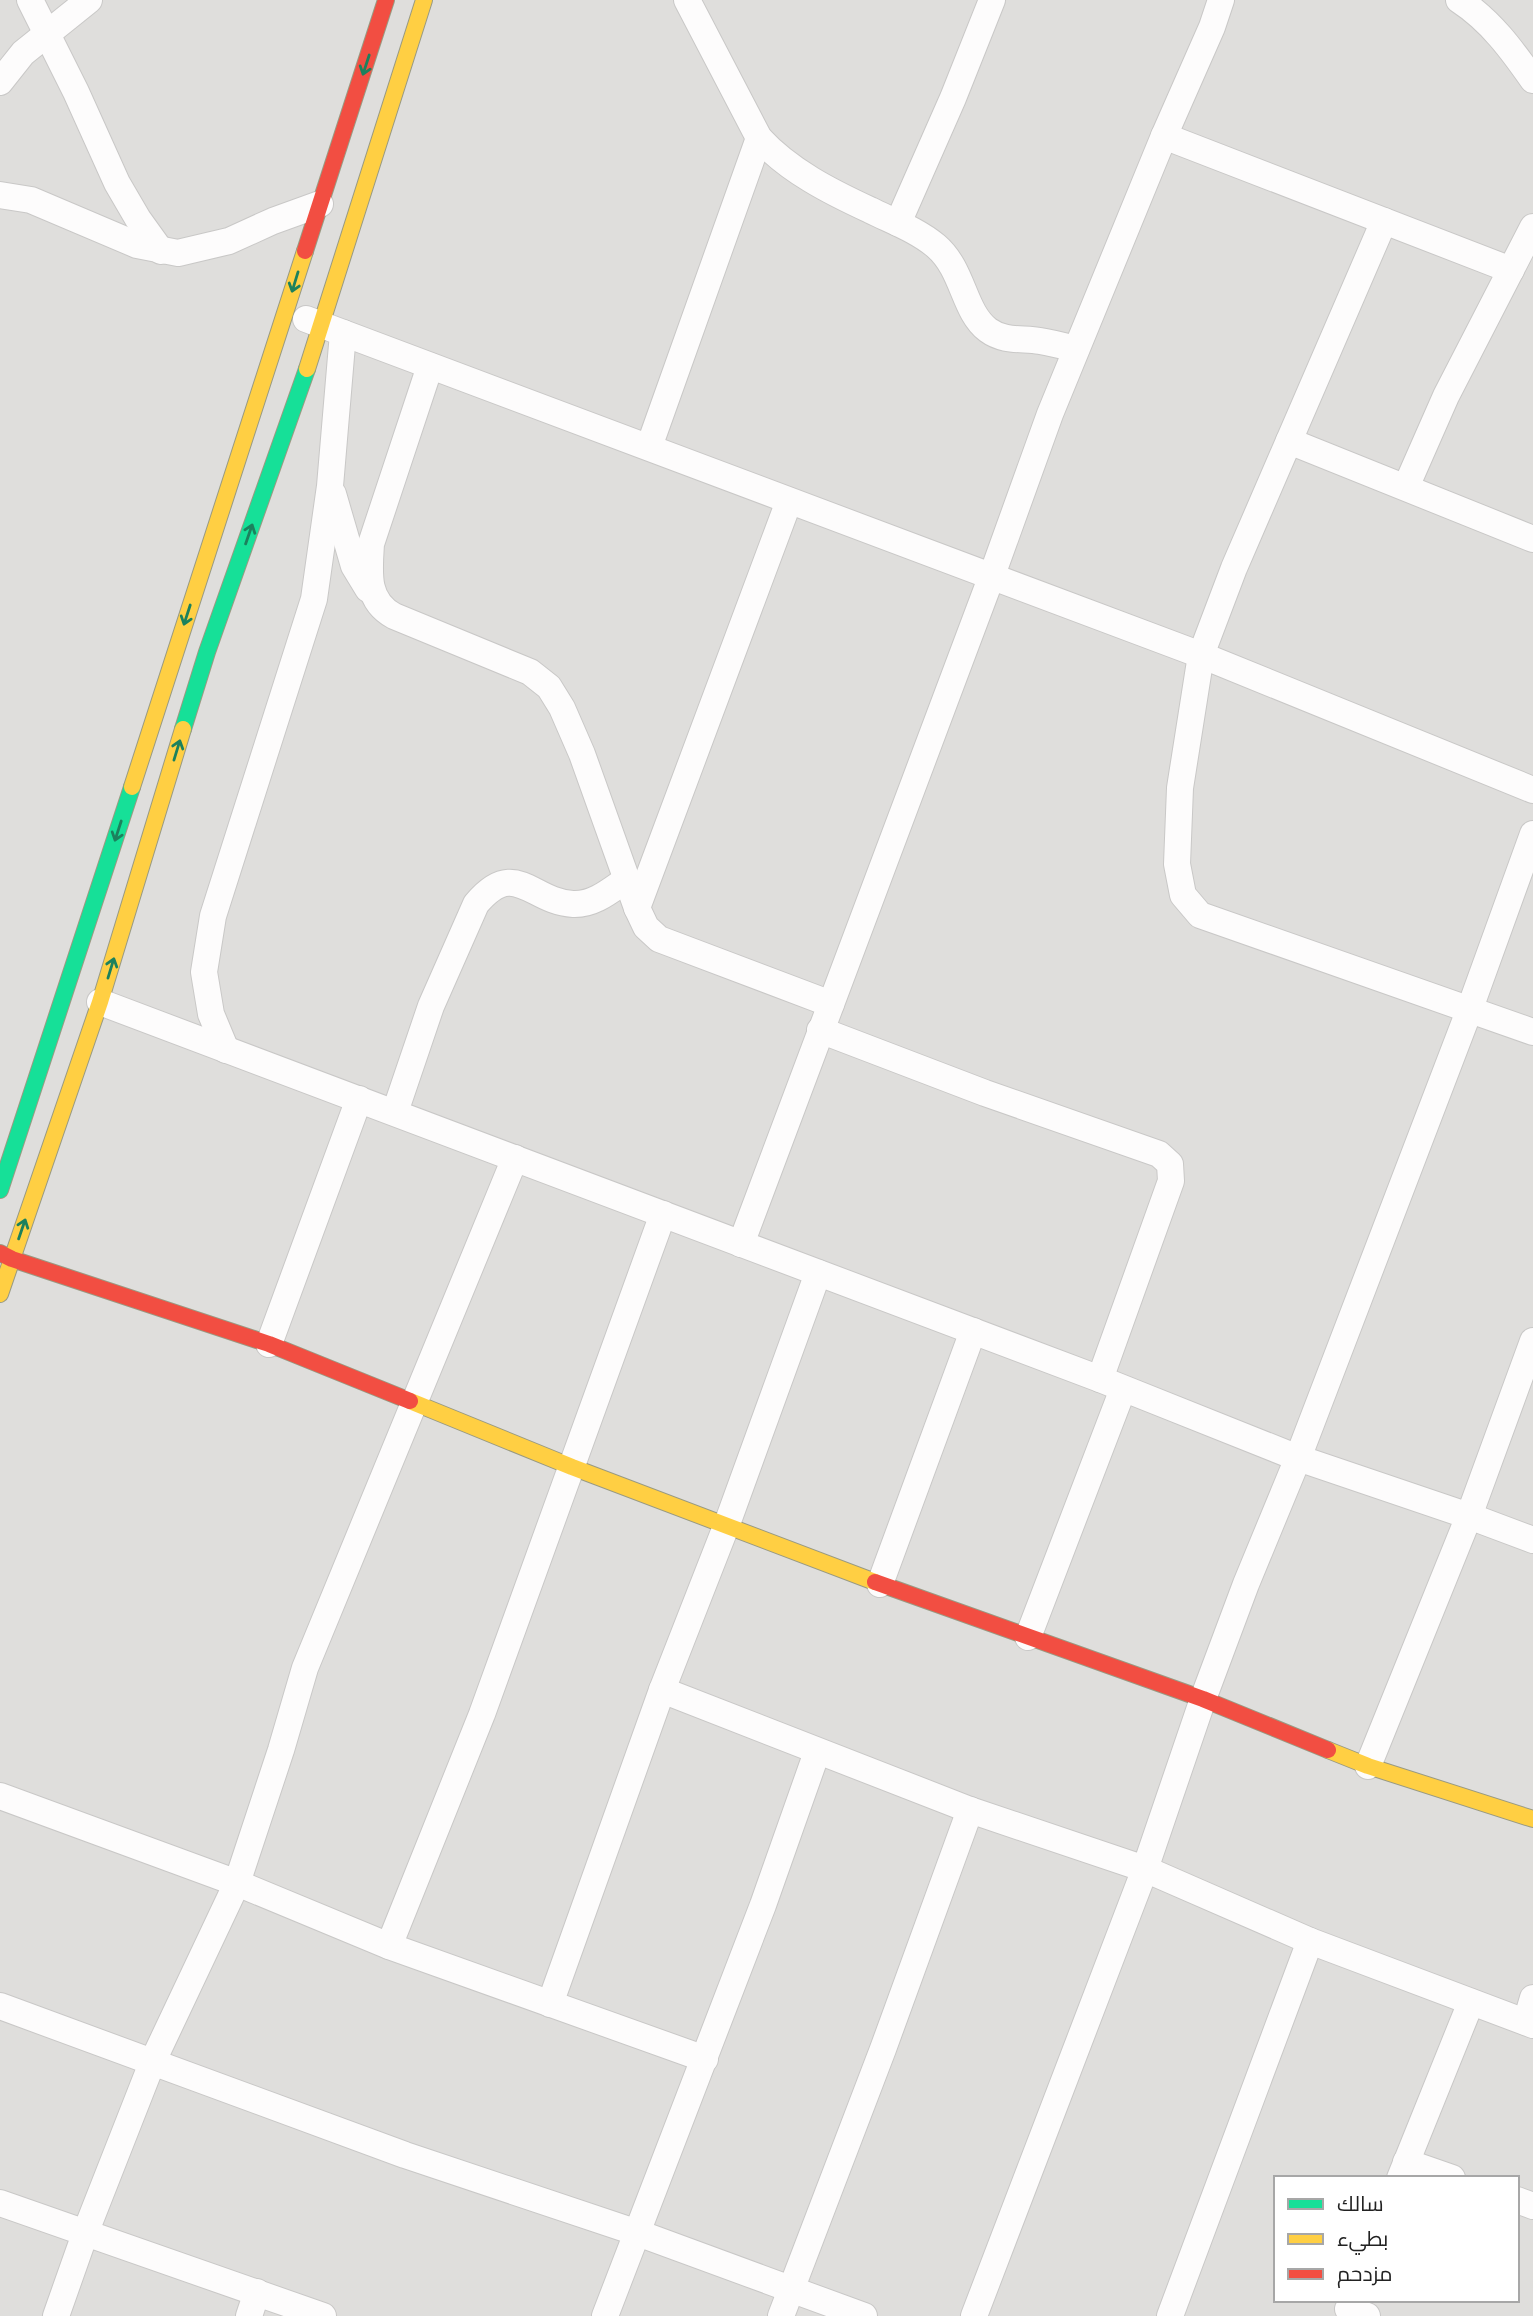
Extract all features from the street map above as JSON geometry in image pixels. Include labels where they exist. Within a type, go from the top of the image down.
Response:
[{"type":"main road","points":[[0,1190],[386,0]]},
{"type":"main road","points":[[0,1294],[6,1256],[100,1002],[207,652],[333,329],[424,0]]},
{"type":"main road","points":[[6,1256],[269,1344],[572,1467],[880,1584],[1203,1699],[1368,1766],[1533,1819]]},
{"type":"street","points":[[30,0],[117,183],[161,251]]},
{"type":"street","points":[[0,82],[23,53],[89,0]]},
{"type":"street","points":[[687,0],[759,138],[773,153],[843,198],[912,230],[936,246],[951,263],[972,312],[989,331],[1011,339],[1037,340],[1076,349]]},
{"type":"street","points":[[898,223],[953,98],[992,0]]},
{"type":"street","points":[[741,1244],[1050,414],[1221,0]]},
{"type":"street","points":[[1459,0],[1506,41],[1533,80]]},
{"type":"street","points":[[1164,136],[1511,270]]},
{"type":"street","points":[[649,447],[759,138]]},
{"type":"street","points":[[0,195],[31,200],[137,245],[178,253],[229,241],[320,204]]},
{"type":"street","points":[[1384,221],[1234,568],[1201,655],[1180,788],[1177,864],[1183,895],[1200,915],[1533,1032]]},
{"type":"street","points":[[1406,487],[1446,396],[1533,227]]},
{"type":"street","points":[[286,311],[1201,655],[1533,790]]},
{"type":"street","points":[[226,1050],[211,1014],[204,972],[213,916],[314,599],[330,486],[333,329]]},
{"type":"street","points":[[376,602],[369,570],[371,544],[430,366]]},
{"type":"street","points":[[1290,441],[1533,539]]},
{"type":"street","points":[[330,486],[354,566],[383,610],[394,617],[530,672],[549,687],[562,708],[582,754],[646,927],[659,939],[831,1004]]},
{"type":"street","points":[[637,908],[789,501]]},
{"type":"street","points":[[974,2316],[1145,1869],[1203,1699],[1246,1584],[1298,1458],[1469,1011],[1533,834]]},
{"type":"street","points":[[395,1112],[430,1006],[476,904],[486,891],[499,883],[513,883],[558,901],[573,904],[599,898],[627,880]]},
{"type":"street","points":[[100,1002],[973,1331],[1298,1458],[1533,1540]]},
{"type":"street","points":[[820,1030],[985,1093],[1159,1154],[1170,1164],[1171,1181],[1112,1384],[1028,1637]]},
{"type":"street","points":[[269,1344],[359,1099]]},
{"type":"street","points":[[56,2316],[86,2231],[152,2063],[237,1883],[305,1668],[515,1158]]},
{"type":"street","points":[[389,1946],[482,1714],[663,1214]]},
{"type":"street","points":[[550,2004],[662,1690],[727,1524],[818,1273]]},
{"type":"street","points":[[880,1584],[973,1331]]},
{"type":"street","points":[[1368,1766],[1469,1516],[1533,1341]]},
{"type":"street","points":[[662,1690],[970,1810],[1145,1869],[1310,1941],[1471,2002],[1531,2015]]},
{"type":"street","points":[[605,2316],[763,1905],[817,1752]]},
{"type":"street","points":[[0,1796],[237,1883],[389,1946],[705,2059]]},
{"type":"street","points":[[781,2316],[970,1810]]},
{"type":"street","points":[[1170,2316],[1310,1941]]},
{"type":"street","points":[[1440,2176],[1403,2170],[1471,2002]]},
{"type":"street","points":[[0,2006],[405,2155],[638,2233],[864,2316]]},
{"type":"street","points":[[0,2203],[86,2231],[253,2304],[323,2316]]},
{"type":"shaded area","points":[[0,0],[1533,0],[1533,2316],[0,2316]]},
{"type":"traffic: fast","points":[[183,729],[207,652],[307,369]]},
{"type":"traffic: fast","points":[[0,1190],[132,787]]},
{"type":"traffic: slow","points":[[307,369],[424,0]]},
{"type":"traffic: slow","points":[[132,787],[305,251]]},
{"type":"traffic: slow","points":[[0,1294],[100,1002],[183,729]]},
{"type":"traffic: slow","points":[[410,1401],[572,1467],[875,1582]]},
{"type":"traffic: slow","points":[[1328,1750],[1368,1766],[1533,1819]]},
{"type":"traffic: jam","points":[[305,251],[386,0]]},
{"type":"traffic: jam","points":[[0,1253],[269,1344],[410,1401]]},
{"type":"traffic: jam","points":[[875,1582],[1203,1699],[1328,1750]]}]
